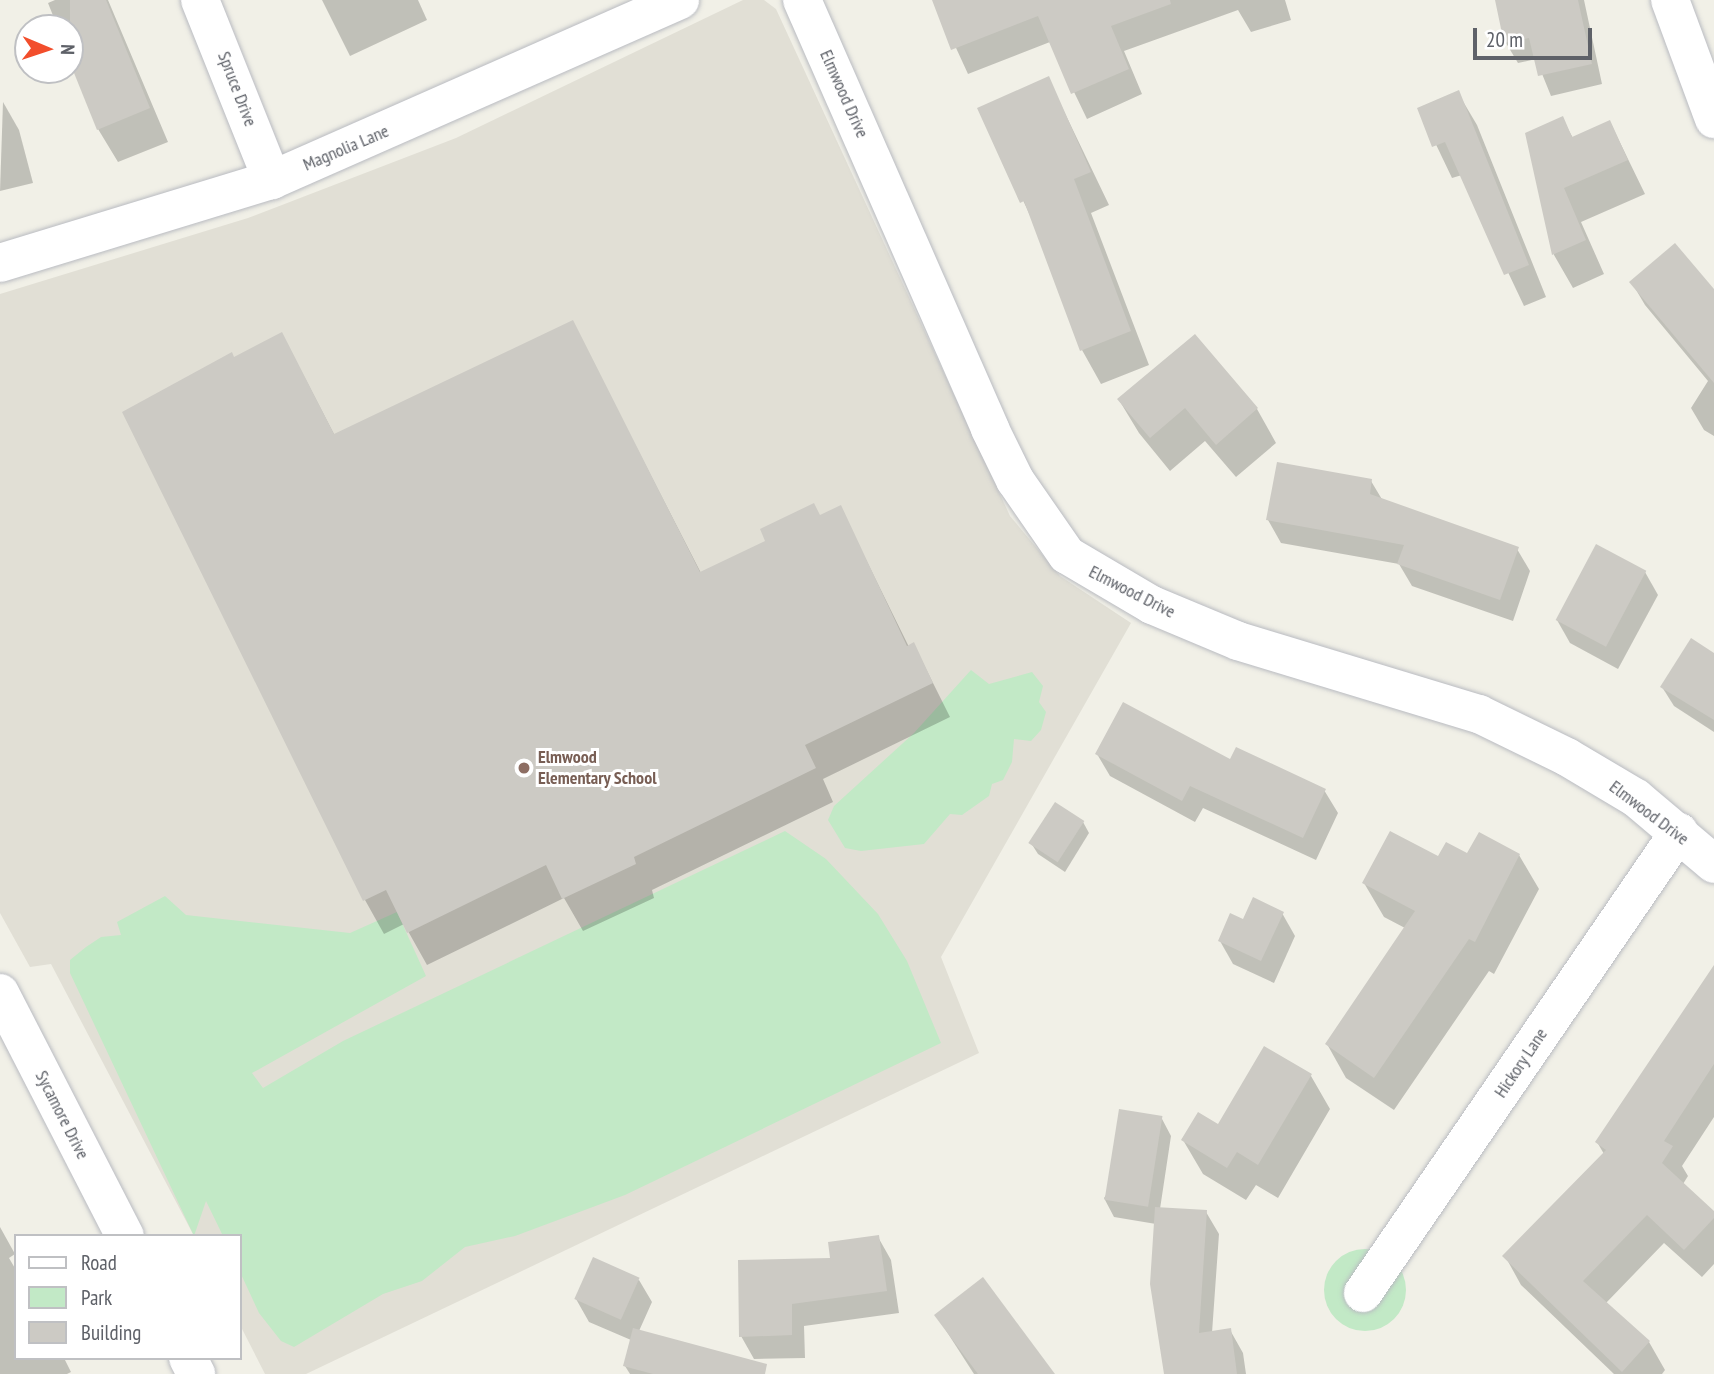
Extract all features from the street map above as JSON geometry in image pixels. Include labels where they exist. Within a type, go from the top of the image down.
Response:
[{"type":"street","name":"Spruce Drive","points":[[200,0],[272,180]]},
{"type":"street","name":"Magnolia Lane","points":[[0,262],[272,180],[680,0]]},
{"type":"street","name":"Elmwood Drive","points":[[802,0],[990,429],[1015,480],[1066,555],[1152,605],[1238,641],[1479,714],[1567,757],[1636,798],[1714,864]]},
{"type":"street","points":[[1670,0],[1714,119]]},
{"type":"street","name":"Hickory Lane","points":[[1363,1293],[1679,832]]},
{"type":"street","name":"Sycamore Drive","points":[[0,993],[124,1234]]},
{"type":"shaded area","name":"Elmwood Elementary School","points":[[743,0],[764,0],[776,9],[1010,516],[1060,576],[1131,623],[941,957],[979,1053],[306,1374],[265,1374],[242,1329],[242,1234],[193,1234],[51,964],[30,967],[0,913],[0,294],[248,218],[456,138]]},
{"type":"green space","points":[[971,670],[989,684],[1032,672],[1043,686],[1039,702],[1046,712],[1041,730],[1031,741],[1014,739],[1012,762],[1003,780],[992,784],[989,796],[962,815],[950,814],[924,844],[861,851],[845,848],[828,820],[834,806],[914,733]]},
{"type":"green space","points":[[785,831],[826,859],[878,914],[907,961],[941,1043],[625,1195],[515,1236],[465,1247],[422,1281],[383,1294],[294,1347],[281,1341],[259,1313],[242,1276],[242,1234],[222,1234],[206,1201],[193,1234],[70,973],[70,960],[101,937],[121,935],[117,922],[165,896],[186,915],[350,933],[397,912],[426,976],[252,1073],[263,1088],[343,1041]]},
{"type":"green space","points":[[1365,1249],[1381,1252],[1394,1261],[1403,1274],[1406,1290],[1403,1306],[1394,1319],[1381,1328],[1365,1331],[1349,1328],[1336,1319],[1327,1306],[1324,1290],[1327,1274],[1336,1261],[1349,1252]]},
{"type":"building","points":[[70,0],[106,0],[150,108],[97,130],[78,84],[84,84],[84,14],[70,14]]},
{"type":"building","points":[[932,0],[1170,0],[1171,4],[1111,26],[1129,69],[1071,94],[1038,16],[951,50]]},
{"type":"building","points":[[1495,0],[1578,0],[1592,64],[1538,76],[1529,38],[1504,43]]},
{"type":"building","points":[[1049,76],[1091,172],[1074,179],[1131,331],[1080,351],[1024,201],[1020,203],[977,108]]},
{"type":"building","points":[[1459,90],[1529,265],[1504,275],[1445,142],[1432,147],[1417,108]]},
{"type":"building","points":[[1563,116],[1572,137],[1610,120],[1628,160],[1564,188],[1586,240],[1552,255],[1525,133]]},
{"type":"building","points":[[1675,243],[1714,289],[1714,383],[1629,282]]},
{"type":"building","points":[[573,320],[700,572],[765,541],[760,529],[814,503],[820,515],[841,505],[907,646],[914,642],[933,683],[805,745],[816,768],[634,857],[636,864],[562,899],[546,865],[407,933],[386,890],[363,901],[122,412],[232,352],[234,357],[282,332],[334,434]]},
{"type":"building","points":[[1195,334],[1258,408],[1216,445],[1185,408],[1150,438],[1117,399]]},
{"type":"building","points":[[1277,462],[1372,479],[1370,494],[1519,547],[1500,600],[1397,564],[1404,545],[1266,520]]},
{"type":"building","points":[[1596,544],[1646,571],[1606,647],[1556,620]]},
{"type":"building","points":[[1691,638],[1714,653],[1714,720],[1660,687]]},
{"type":"building","points":[[1123,702],[1230,759],[1236,747],[1326,789],[1303,838],[1190,786],[1182,801],[1095,754]]},
{"type":"building","points":[[1055,802],[1084,821],[1058,862],[1028,843]]},
{"type":"building","points":[[1390,831],[1438,856],[1446,842],[1467,853],[1479,832],[1520,854],[1475,942],[1469,939],[1374,1078],[1325,1044],[1415,911],[1362,883]]},
{"type":"building","points":[[1253,897],[1284,912],[1261,961],[1218,941],[1230,913],[1243,919]]},
{"type":"building","points":[[1714,965],[1714,1064],[1664,1141],[1673,1146],[1662,1163],[1714,1211],[1714,1218],[1684,1250],[1647,1215],[1583,1281],[1650,1341],[1622,1372],[1502,1256],[1606,1150],[1595,1142]]},
{"type":"building","points":[[1264,1046],[1312,1074],[1258,1165],[1237,1152],[1227,1168],[1181,1140],[1198,1112],[1218,1124]]},
{"type":"building","points":[[1119,1109],[1162,1116],[1148,1207],[1105,1200]]},
{"type":"building","points":[[1155,1207],[1207,1210],[1199,1333],[1231,1328],[1237,1374],[1164,1374],[1150,1284]]},
{"type":"building","points":[[879,1235],[887,1291],[792,1304],[792,1335],[739,1337],[738,1260],[830,1258],[828,1242]]},
{"type":"building","points":[[593,1257],[640,1278],[621,1320],[574,1299]]},
{"type":"building","points":[[983,1277],[1055,1374],[978,1374],[934,1315]]},
{"type":"building","points":[[633,1328],[767,1364],[765,1374],[653,1374],[623,1366]]},
{"type":"place","name":"Elmwood Elementary School","points":[[524,768]]}]
